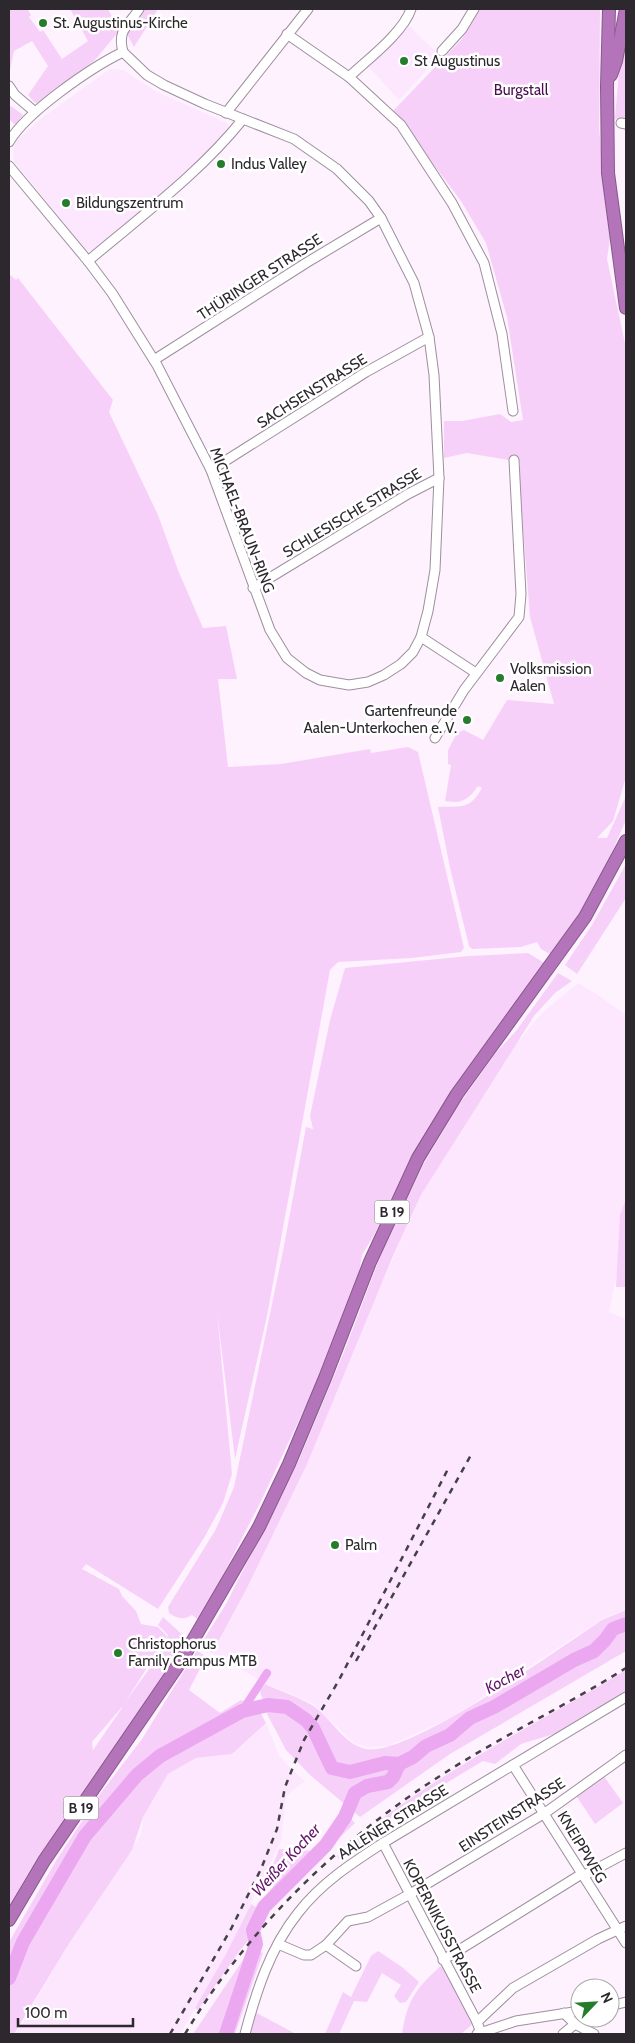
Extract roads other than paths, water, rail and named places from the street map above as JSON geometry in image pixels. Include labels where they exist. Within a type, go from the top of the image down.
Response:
[{"type":"highway","points":[[609,9],[607,87],[608,173],[626,308]]},
{"type":"highway","points":[[607,87],[616,61],[626,9]]},
{"type":"highway","name":"B 19","points":[[9,1920],[44,1861],[181,1661],[258,1527],[325,1378],[370,1262],[399,1195],[418,1158],[457,1094],[585,917],[626,841]]},
{"type":"street","points":[[139,9],[123,32],[120,40],[123,52],[147,75],[164,85],[242,120],[294,139],[337,169],[369,201],[381,218],[414,283],[429,337],[434,375],[440,478],[435,570],[421,637],[476,673]]},
{"type":"street","points":[[226,113],[308,9]]},
{"type":"street","points":[[349,77],[408,19],[410,9]]},
{"type":"street","points":[[442,51],[462,29],[474,9]]},
{"type":"street","points":[[288,34],[349,77],[401,125],[452,203],[484,263],[502,334],[513,411]]},
{"type":"street","points":[[9,142],[35,112],[101,63],[123,52]]},
{"type":"street","points":[[9,86],[12,97],[35,112]]},
{"type":"street","points":[[88,261],[181,182],[224,142],[242,120]]},
{"type":"street","name":"MICHAEL-BRAUN-RING","points":[[9,166],[88,261],[121,307],[154,360],[211,470],[253,588],[270,630],[286,658],[306,673],[320,680],[349,685],[368,682],[384,675],[401,664],[412,652],[421,637]]},
{"type":"street","name":"THÜRINGER STRASSE","points":[[154,360],[306,263],[381,218]]},
{"type":"street","name":"SACHSENSTRASSE","points":[[211,470],[366,372],[429,337]]},
{"type":"street","points":[[435,738],[476,673],[519,617],[521,594],[514,460]]},
{"type":"street","name":"SCHLESISCHE STRASSE","points":[[253,588],[408,494],[440,478]]},
{"type":"street","name":"AALENER STRASSE","points":[[244,2034],[266,1970],[278,1944],[297,1913],[316,1892],[347,1866],[383,1843],[626,1697]]},
{"type":"street","name":"EINSTEINSTRASSE","points":[[326,1945],[348,1921],[368,1917],[410,1894],[545,1813],[626,1755]]},
{"type":"street","name":"KNEIPPWEG","points":[[513,1765],[583,1876],[622,1928],[626,1943]]},
{"type":"street","name":"KOPERNIKUSSTRASSE","points":[[383,1843],[477,2022],[479,2034]]},
{"type":"street","points":[[443,1960],[580,1875],[583,1876],[626,1853]]},
{"type":"street","points":[[477,2022],[513,1988],[622,1928]]},
{"type":"street","points":[[278,1944],[304,1956],[311,1955],[326,1945],[356,1966]]},
{"type":"street","points":[[479,2034],[516,2022],[570,2013]]},
{"type":"street","points":[[564,2014],[570,2019]]},
{"type":"street","points":[[583,2028],[594,2034]]},
{"type":"waterway","points":[[9,1978],[23,1942],[85,1836],[137,1775],[160,1756],[242,1711],[268,1705],[287,1707],[306,1720],[313,1728],[332,1768],[350,1772],[385,1763],[399,1764],[413,1757],[426,1746],[450,1735],[470,1718],[494,1707],[574,1660],[594,1651],[613,1629],[626,1624]]},
{"type":"waterway","points":[[242,1711],[267,1673]]},
{"type":"waterway","name":"Weißer Kocher","points":[[226,2034],[256,1944],[253,1930],[264,1907],[326,1845],[345,1817],[355,1793],[367,1786],[388,1782],[393,1777],[399,1764]]},
{"type":"railway","points":[[356,1661],[471,1455]]},
{"type":"railway","points":[[170,2034],[231,1929],[261,1869],[277,1829],[285,1787],[304,1740],[339,1680],[448,1469]]},
{"type":"railway","points":[[185,2034],[237,1958],[267,1923],[332,1857],[405,1800],[443,1774],[626,1668]]},
{"type":"place","name":"St. Augustinus-Kirche","points":[[43,23]]},
{"type":"place","name":"St Augustinus","points":[[404,61]]},
{"type":"place","name":"Indus Valley","points":[[221,164]]},
{"type":"place","name":"Bildungszentrum","points":[[66,203]]},
{"type":"place","name":"Volksmission Aalen","points":[[500,678]]},
{"type":"place","name":"Gartenfreunde Aalen-Unterkochen e. V.","points":[[467,720]]},
{"type":"place","name":"Palm","points":[[335,1545]]},
{"type":"place","name":"Christophorus Family Campus MTB","points":[[118,1653]]},
{"type":"park label","name":"Burgstall","points":[[521,90]]},
{"type":"water label","name":"Kocher","points":[[505,1679]]}]
